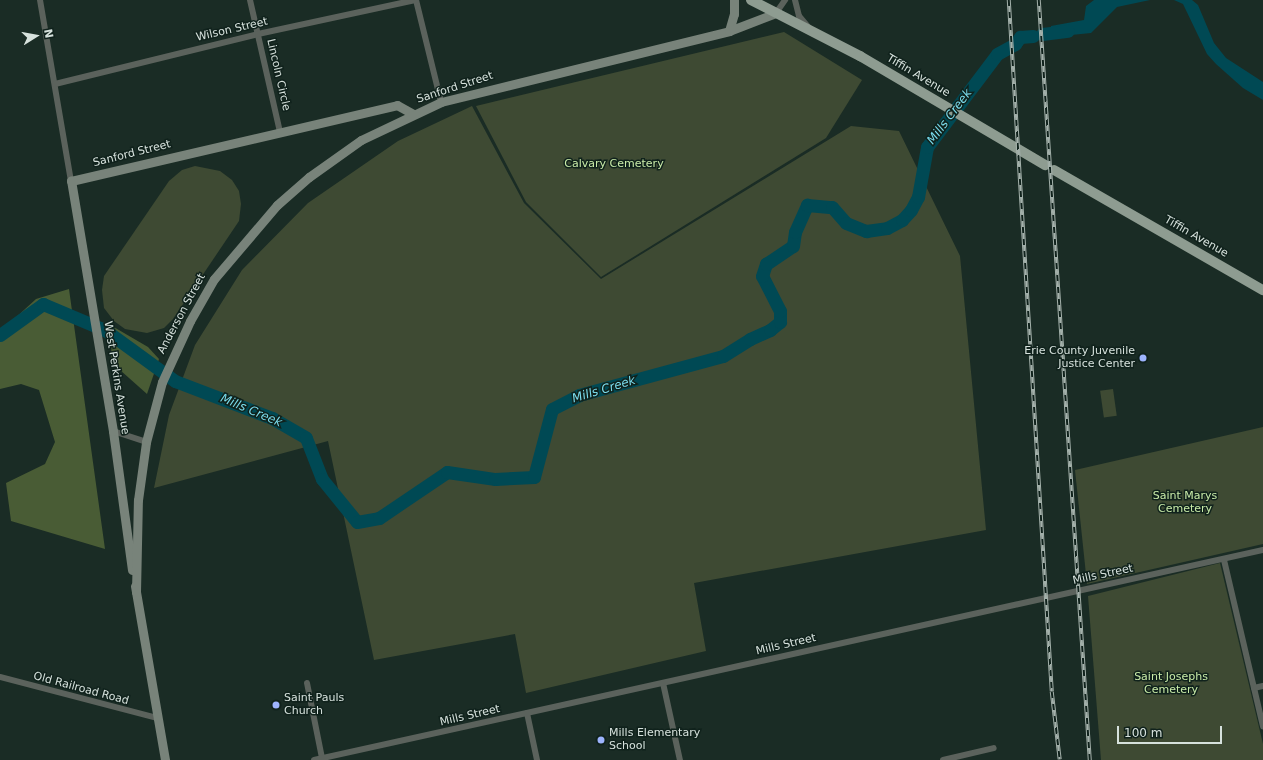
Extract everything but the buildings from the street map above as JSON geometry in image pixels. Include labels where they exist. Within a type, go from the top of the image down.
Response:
[{"type":"main road","points":[[729,31],[734,14],[734,0]]},
{"type":"main road","name":"Tiffin Avenue","points":[[751,0],[860,56],[962,117],[1263,290]]},
{"type":"main road","name":"Sanford Street","points":[[71,181],[397,105],[413,114],[441,102],[729,31],[776,14]]},
{"type":"main road","name":"Anderson Street","points":[[136,592],[138,500],[146,442],[162,382],[190,321],[214,278],[261,221],[293,191],[333,160],[367,137],[413,114]]},
{"type":"main road","name":"West Perkins Avenue","points":[[71,181],[113,431],[136,592],[165,760]]},
{"type":"street","name":"West Perkins Avenue","points":[[40,0],[71,181]]},
{"type":"street","name":"Lincoln Circle","points":[[250,0],[280,132]]},
{"type":"street","name":"Wilson Street","points":[[55,84],[258,34],[415,0]]},
{"type":"street","points":[[415,0],[441,102]]},
{"type":"street","points":[[776,14],[785,0]]},
{"type":"street","points":[[795,0],[799,16],[813,32]]},
{"type":"street","points":[[113,431],[146,442]]},
{"type":"street","name":"Mills Street","points":[[314,760],[1224,560],[1263,550]]},
{"type":"street","points":[[1224,560],[1263,726]]},
{"type":"street","name":"Old Railroad Road","points":[[0,677],[157,718]]},
{"type":"street","points":[[307,683],[322,758]]},
{"type":"street","points":[[663,683],[680,760]]},
{"type":"street","points":[[1254,688],[1263,686]]},
{"type":"street","points":[[527,713],[537,760]]},
{"type":"street","points":[[943,760],[994,748]]},
{"type":"green space","name":"Calvary Cemetery","points":[[784,32],[862,80],[826,138],[601,277],[526,202],[476,106]]},
{"type":"green space","points":[[472,106],[524,203],[601,279],[851,126],[899,131],[960,256],[986,530],[694,583],[706,651],[526,693],[515,634],[374,660],[328,441],[154,488],[169,415],[195,345],[242,270],[308,203],[398,141]]},
{"type":"green space","points":[[195,166],[220,171],[232,180],[239,191],[241,204],[239,221],[173,319],[164,328],[147,333],[125,329],[114,321],[104,308],[102,290],[104,276],[169,181],[182,170]]},
{"type":"green space","points":[[69,289],[105,549],[11,521],[6,483],[45,464],[55,442],[39,390],[21,384],[0,389],[0,332],[36,299]]},
{"type":"green space","points":[[112,326],[148,347],[159,359],[147,394],[111,362]]},
{"type":"green space","points":[[1113,389],[1117,416],[1104,418],[1100,391]]},
{"type":"green space","name":"Saint Marys Cemetery","points":[[1263,427],[1263,544],[1087,584],[1075,470]]},
{"type":"green space","name":"Saint Josephs Cemetery","points":[[1220,563],[1263,744],[1263,760],[1101,760],[1088,596]]},
{"type":"water","points":[[1094,0],[1150,0],[1117,7],[1091,33],[1051,37],[1051,26],[1084,20],[1086,6]]},
{"type":"water","points":[[1174,0],[1192,0],[1198,5],[1214,43],[1226,58],[1263,82],[1263,100],[1243,88],[1207,54],[1183,4]]},
{"type":"waterway","name":"Mills Creek","points":[[1042,34],[1068,31]]},
{"type":"waterway","name":"Mills Creek","points":[[0,335],[43,304],[105,330],[175,381],[272,418],[306,438],[322,479],[357,522],[379,518],[447,472],[495,479],[534,477],[552,409],[579,395],[723,356],[750,339],[770,330],[780,322],[780,311],[762,276],[766,264],[793,246],[795,232],[807,205],[832,207],[846,223],[866,231],[887,228],[902,220],[911,210],[918,197],[927,147],[997,54],[1015,44],[1020,37],[1033,36]]},
{"type":"railway","points":[[1009,0],[1052,692],[1060,760]]},
{"type":"railway","points":[[1039,0],[1090,760]]},
{"type":"place","name":"Erie County Juvenile Justice Center","points":[[1143,358]]},
{"type":"place","name":"Saint Pauls Church","points":[[276,705]]},
{"type":"place","name":"Mills Elementary School","points":[[601,740]]}]
